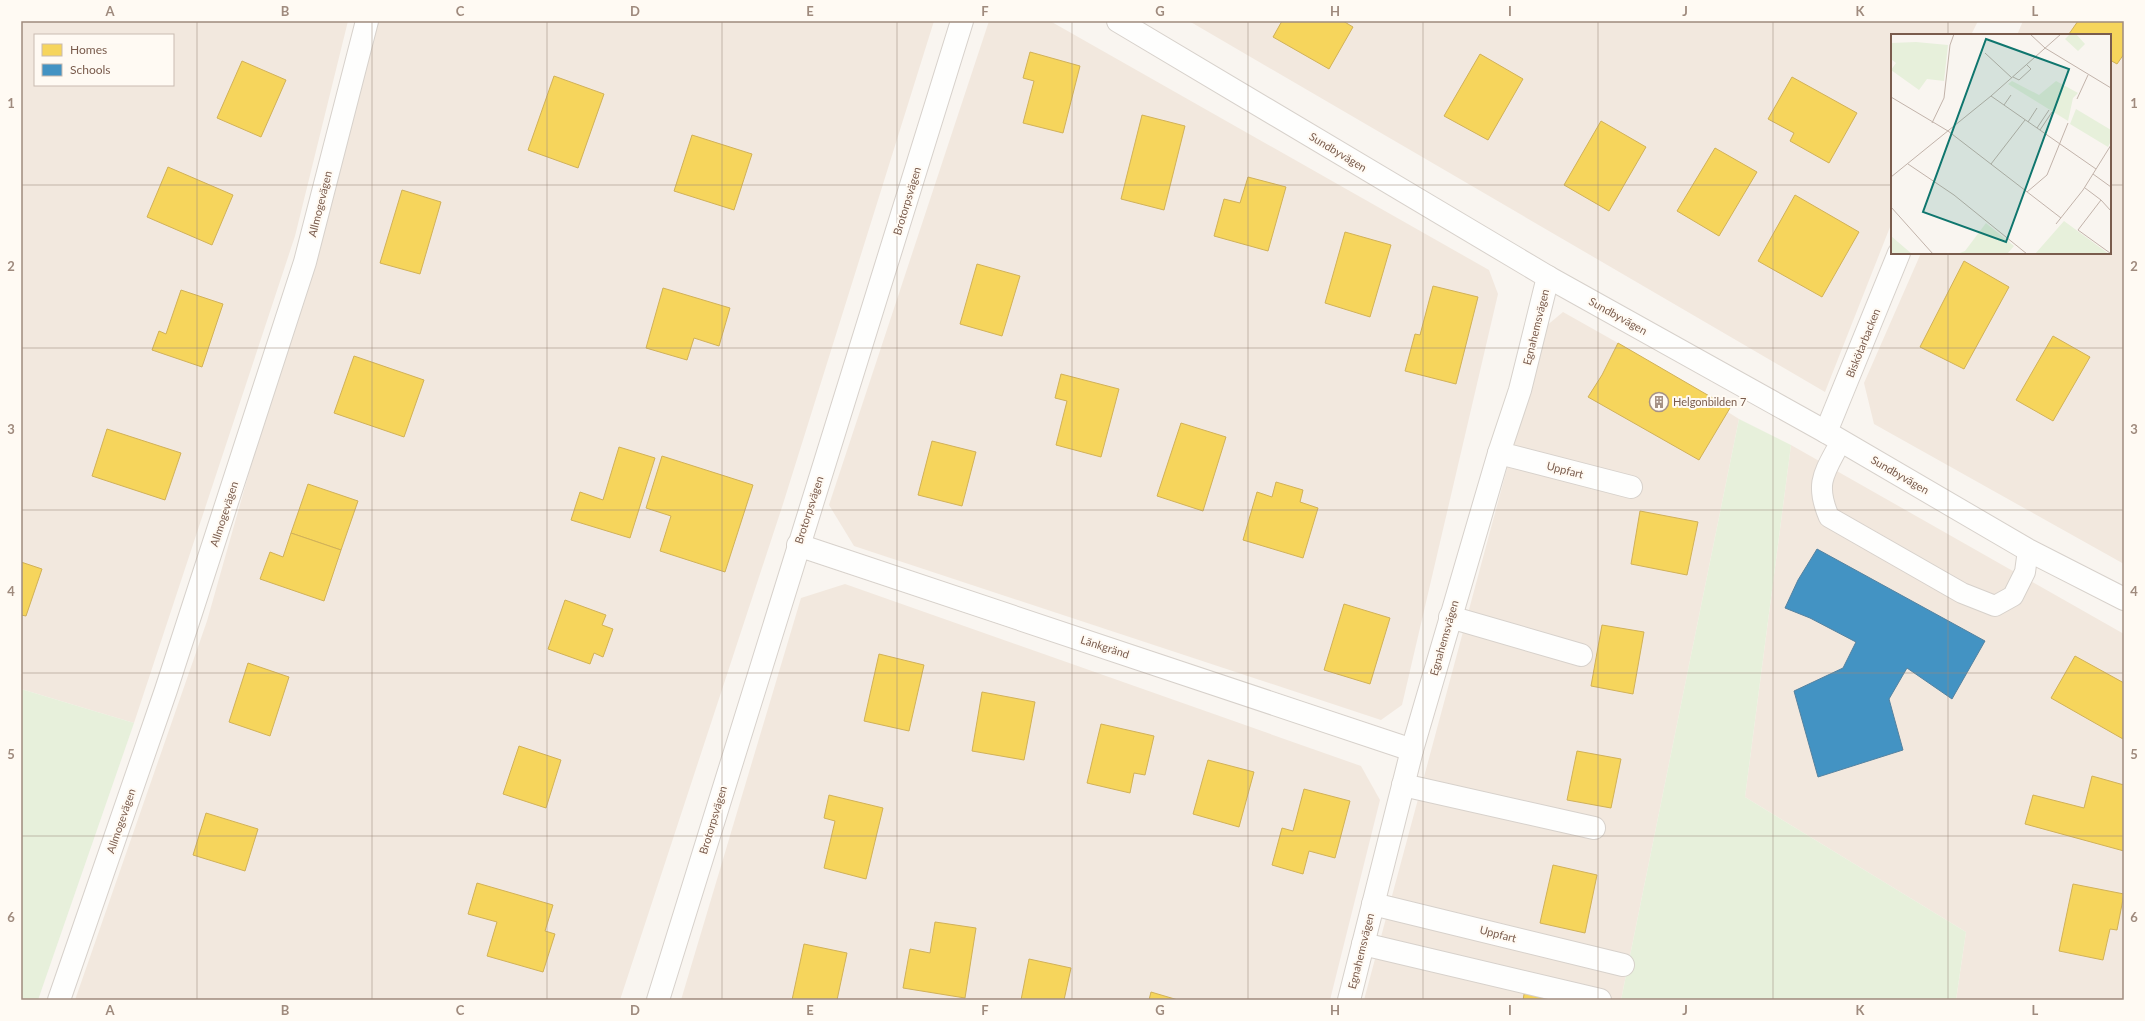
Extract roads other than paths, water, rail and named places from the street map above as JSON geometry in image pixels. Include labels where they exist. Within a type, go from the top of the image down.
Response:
[{"type":"street","name":"Allmogevägen","points":[[59,1000],[166,690],[305,262],[368,21]]},
{"type":"street","name":"Brotorpsvägen","points":[[658,1000],[798,545],[962,21]]},
{"type":"street","name":"Sundbyvägen","points":[[1118,21],[1548,277],[1834,437],[2028,550],[2124,599]]},
{"type":"street","name":"Biskötarbacken","points":[[1834,437],[1899,254]]},
{"type":"street","name":"Egnahemsvägen","points":[[1349,1000],[1412,750],[1499,453],[1520,390],[1548,277]]},
{"type":"street","name":"Uppfart","points":[[1499,453],[1631,487]]},
{"type":"street","name":"Länkgränd","points":[[798,545],[1412,750]]},
{"type":"street","points":[[1450,617],[1581,655]]},
{"type":"street","points":[[1403,785],[1594,828]]},
{"type":"street","name":"Uppfart","points":[[1373,904],[1623,965]]},
{"type":"street","points":[[1363,944],[1600,1000]]},
{"type":"lane","points":[[1834,437],[1821,480],[1823,502],[1829,517],[1962,593],[1995,606],[2013,596],[2025,572],[2028,550]]},
{"type":"place","name":"Helgonbilden 7","points":[[1659,402]]}]
